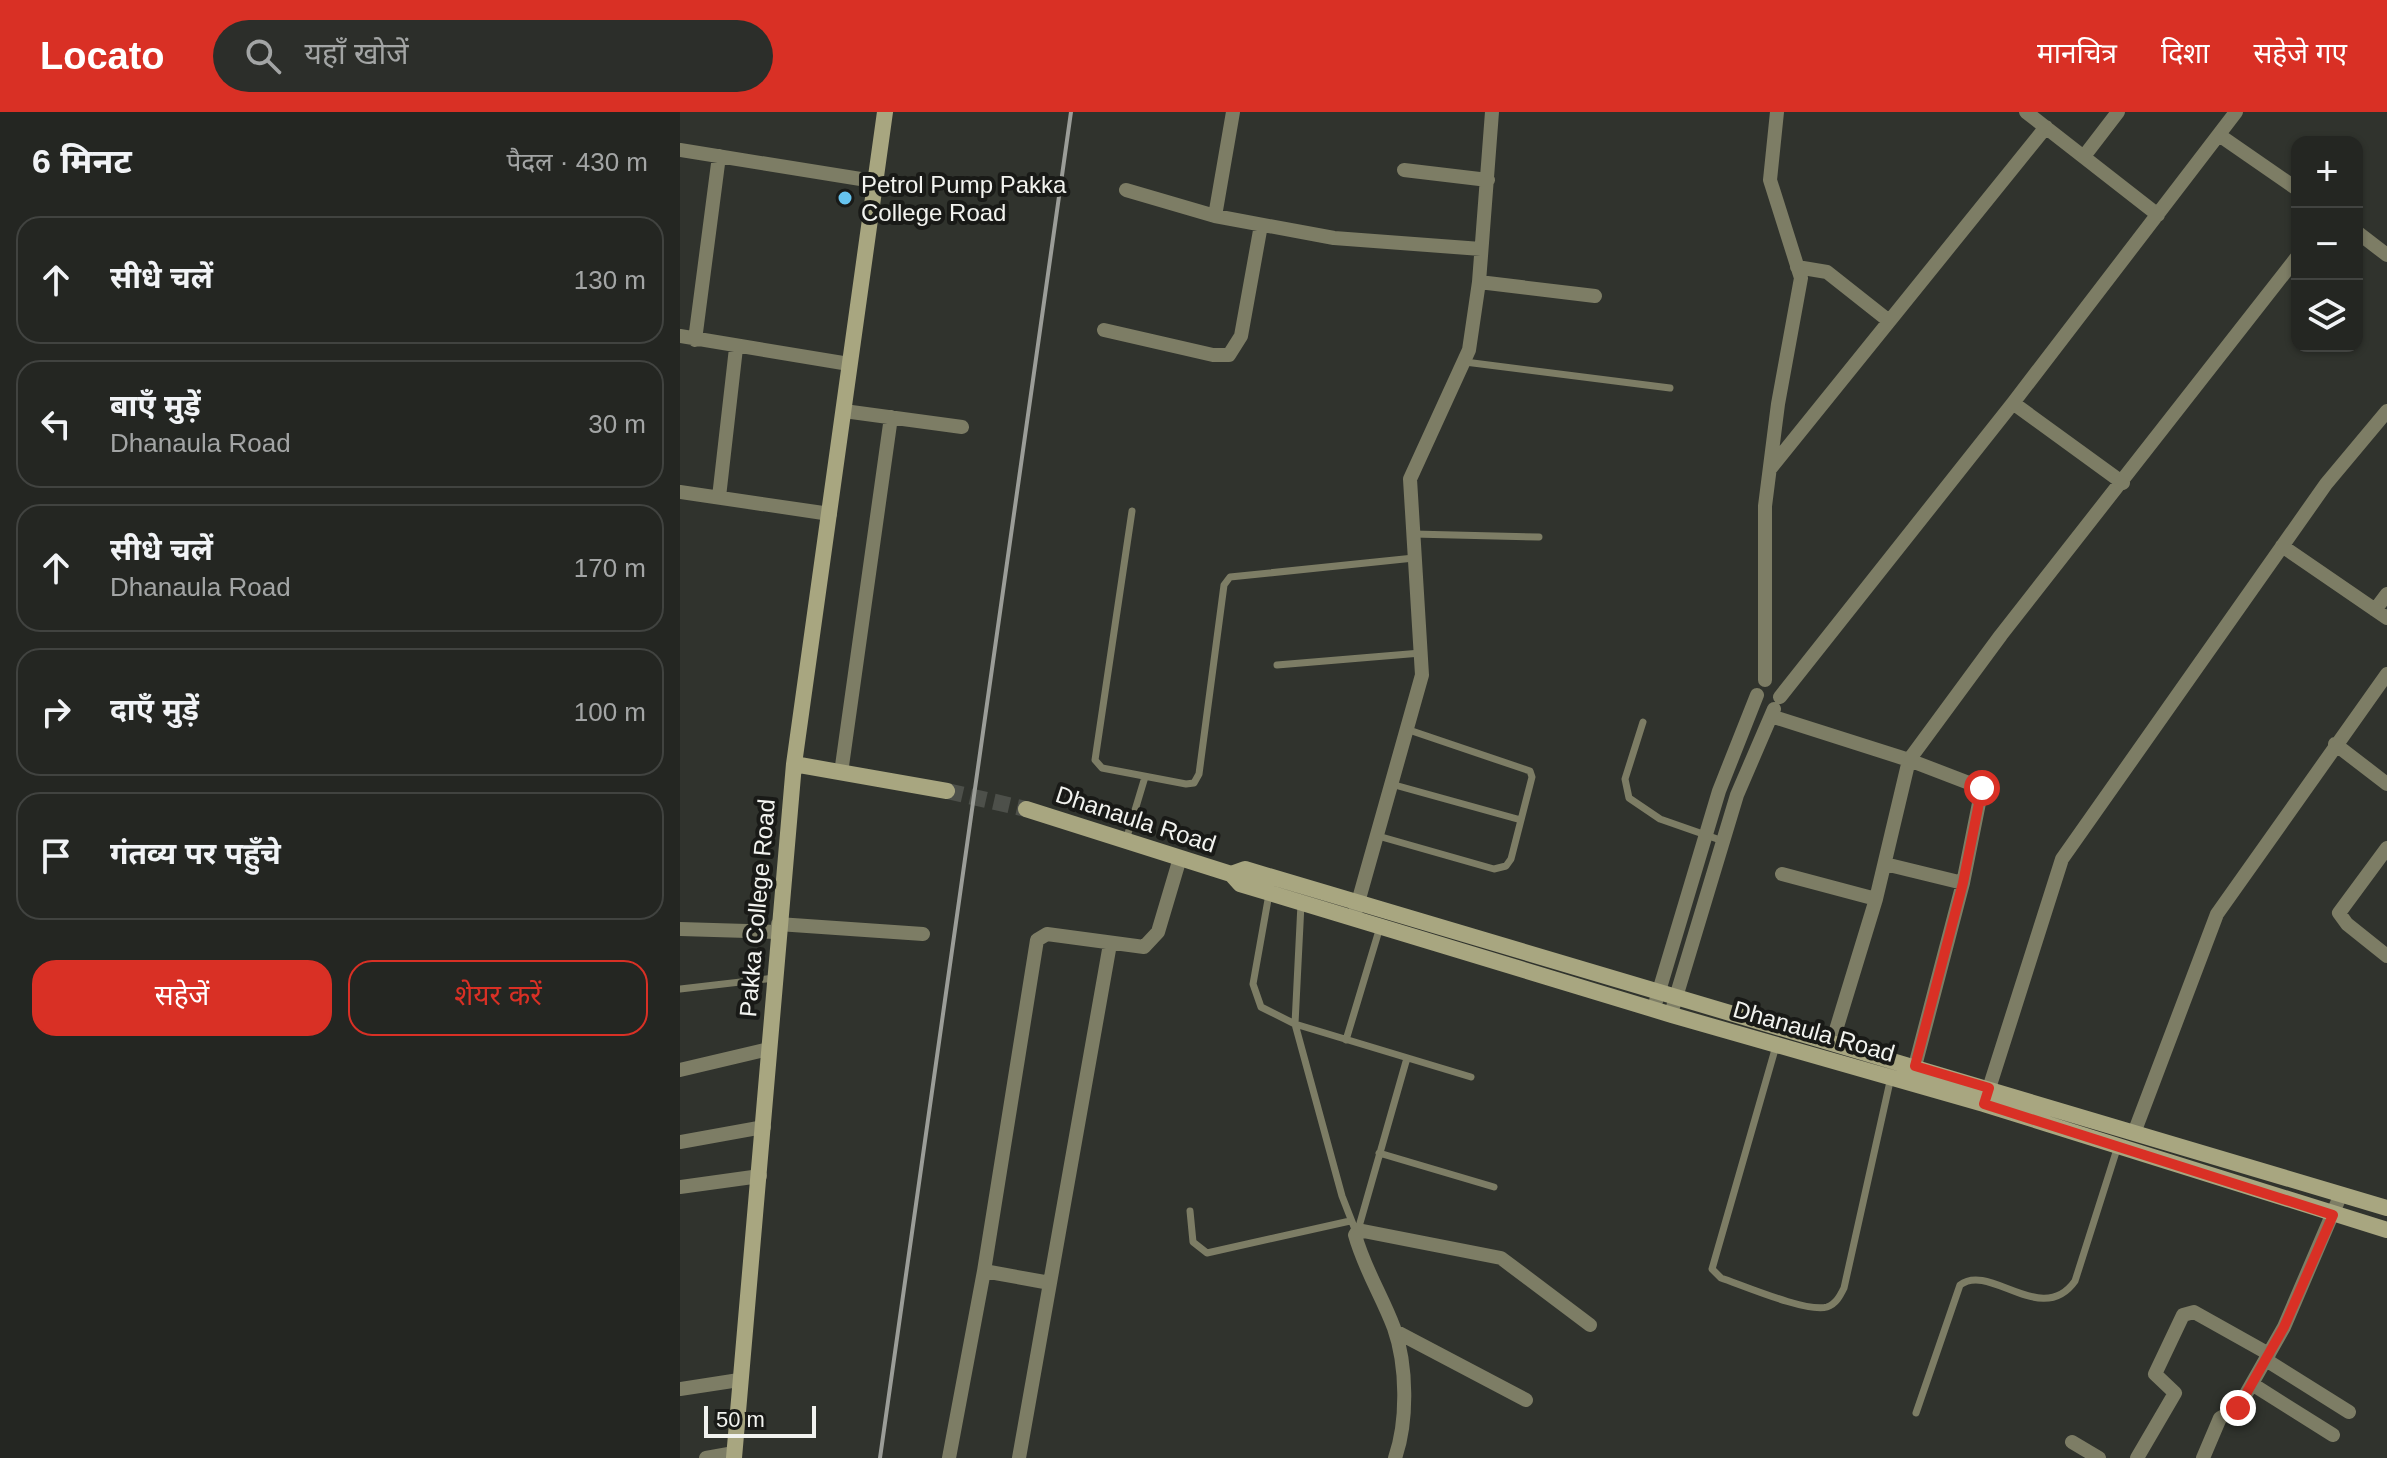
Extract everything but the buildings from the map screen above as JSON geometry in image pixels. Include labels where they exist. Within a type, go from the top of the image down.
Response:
[{"type":"street","name":"Pakka College Road","points":[[734,1456],[794,764],[885,112]]},
{"type":"street","points":[[1215,216],[1233,112]]},
{"type":"street","points":[[1355,910],[1409,730],[1422,675],[1410,479],[1465,362],[1479,282],[1492,112]]},
{"type":"street","points":[[1765,680],[1763,540],[1778,404],[1800,285],[1770,180],[1777,112]]},
{"type":"street","points":[[2026,112],[2158,215]]},
{"type":"street","points":[[2085,155],[2118,112]]},
{"type":"street","points":[[1674,1007],[1737,795],[1778,699],[2013,403],[2236,112]]},
{"type":"street","points":[[1770,469],[2046,127]]},
{"type":"street","points":[[2219,135],[2291,185]]},
{"type":"street","points":[[680,150],[873,181]]},
{"type":"street","points":[[719,156],[687,338],[849,364]]},
{"type":"street","points":[[1404,170],[1488,180]]},
{"type":"street","points":[[1126,190],[1215,216],[1334,238],[1481,249]]},
{"type":"street","points":[[1104,330],[1213,355],[1229,355],[1241,336],[1261,225]]},
{"type":"street","points":[[2363,237],[2387,255]]},
{"type":"street","points":[[1832,1043],[1876,899],[1909,760],[1992,647],[2291,265]]},
{"type":"street","points":[[1797,267],[1827,272],[1889,321]]},
{"type":"street","points":[[1479,282],[1595,296]]},
{"type":"street","points":[[719,497],[736,348]]},
{"type":"street","points":[[2013,403],[2123,483]]},
{"type":"street","points":[[844,411],[962,427]]},
{"type":"street","points":[[1986,1096],[2062,859],[2282,546],[2365,435],[2387,411]]},
{"type":"street","points":[[841,773],[891,417]]},
{"type":"street","points":[[680,492],[830,514]]},
{"type":"street","points":[[2282,546],[2381,614],[2387,594]]},
{"type":"street","points":[[2134,1133],[2217,914],[2387,674]]},
{"type":"street","points":[[1656,1001],[1706,835],[1757,695],[1757,686],[1765,680],[1778,683],[1778,699]]},
{"type":"street","points":[[1757,695],[1768,704],[1778,699]]},
{"type":"street","points":[[1771,716],[1909,760],[1981,787],[1983,794],[1963,883],[1915,1066]]},
{"type":"street","points":[[2335,744],[2387,784]]},
{"type":"street","points":[[794,764],[947,791]]},
{"type":"street","name":"Dhanaula Road","points":[[1026,809],[1231,874],[1240,884],[1301,902],[1355,910],[1381,925],[1656,1001]]},
{"type":"street","points":[[2387,848],[2339,913],[2347,924],[2387,956]]},
{"type":"street","points":[[949,1458],[984,1271],[1037,940],[1047,934],[1134,948],[1152,941],[1180,858]]},
{"type":"street","points":[[1885,864],[1963,883]]},
{"type":"street","name":"Dhanaula Road","points":[[1231,874],[1245,869],[1355,910],[1656,1001],[1776,1046],[1891,1078],[1986,1096],[2134,1133],[2387,1208]]},
{"type":"street","points":[[1782,874],[1876,899]]},
{"type":"street","points":[[680,929],[778,928],[923,934]]},
{"type":"street","points":[[1019,1458],[1110,944]]},
{"type":"street","name":"Dhanaula Road","points":[[1674,1007],[1832,1043],[1915,1066],[2117,1149],[2387,1230]]},
{"type":"street","points":[[680,1070],[769,1049]]},
{"type":"street","points":[[680,1142],[764,1127]]},
{"type":"street","points":[[680,1187],[760,1176]]},
{"type":"street","points":[[2203,1458],[2220,1418],[2238,1408],[2268,1357],[2341,1194]]},
{"type":"street","points":[[1395,1458],[1403,1419],[1395,1331],[1360,1252],[1355,1228],[1501,1258],[1590,1325]]},
{"type":"street","points":[[984,1271],[1050,1283]]},
{"type":"street","points":[[2137,1458],[2175,1393],[2155,1374],[2183,1315],[2194,1312],[2349,1412]]},
{"type":"street","points":[[1395,1331],[1526,1400]]},
{"type":"street","points":[[680,1389],[739,1380]]},
{"type":"street","points":[[2252,1384],[2333,1435]]},
{"type":"street","points":[[2072,1442],[2099,1458]]},
{"type":"street","points":[[706,1458],[734,1456]]},
{"type":"lane","points":[[1465,362],[1670,388]]},
{"type":"lane","points":[[1132,511],[1094,754],[1098,766],[1102,768],[1186,784],[1197,778],[1224,585],[1230,577],[1414,558]]},
{"type":"lane","points":[[1412,534],[1539,537]]},
{"type":"lane","points":[[1277,665],[1421,653]]},
{"type":"lane","points":[[1643,722],[1625,779],[1629,798],[1660,819],[1723,841]]},
{"type":"lane","points":[[1375,835],[1500,869],[1511,859],[1532,777],[1530,771],[1409,730]]},
{"type":"lane","points":[[1126,840],[1145,777]]},
{"type":"lane","points":[[1391,784],[1521,820]]},
{"type":"lane","points":[[1269,892],[1253,984],[1254,996],[1261,1007],[1295,1024],[1471,1077]]},
{"type":"lane","points":[[1301,902],[1295,1024],[1355,1228]]},
{"type":"lane","points":[[1346,1040],[1381,925]]},
{"type":"lane","points":[[680,989],[774,978]]},
{"type":"lane","points":[[1776,1046],[1712,1269],[1721,1278],[1806,1305],[1827,1307],[1838,1299],[1844,1288],[1895,1060]]},
{"type":"lane","points":[[1355,1228],[1407,1058]]},
{"type":"lane","points":[[1916,1413],[1960,1285],[1972,1280],[2042,1299],[2068,1292],[2075,1281],[2117,1149]]},
{"type":"lane","points":[[1379,1153],[1494,1187]]},
{"type":"lane","points":[[1190,1211],[1193,1242],[1207,1253],[1355,1228]]},
{"type":"tunnel","points":[[947,791],[1026,809]]},
{"type":"railway","points":[[880,1458],[1071,112]]},
{"type":"place","name":"Petrol Pump Pakka College Road","points":[[845,198]]},
{"type":"route","points":[[1982,788],[1963,883],[1915,1066],[1989,1088],[1984,1104],[2117,1149],[2333,1215],[2284,1327],[2238,1408]]}]
